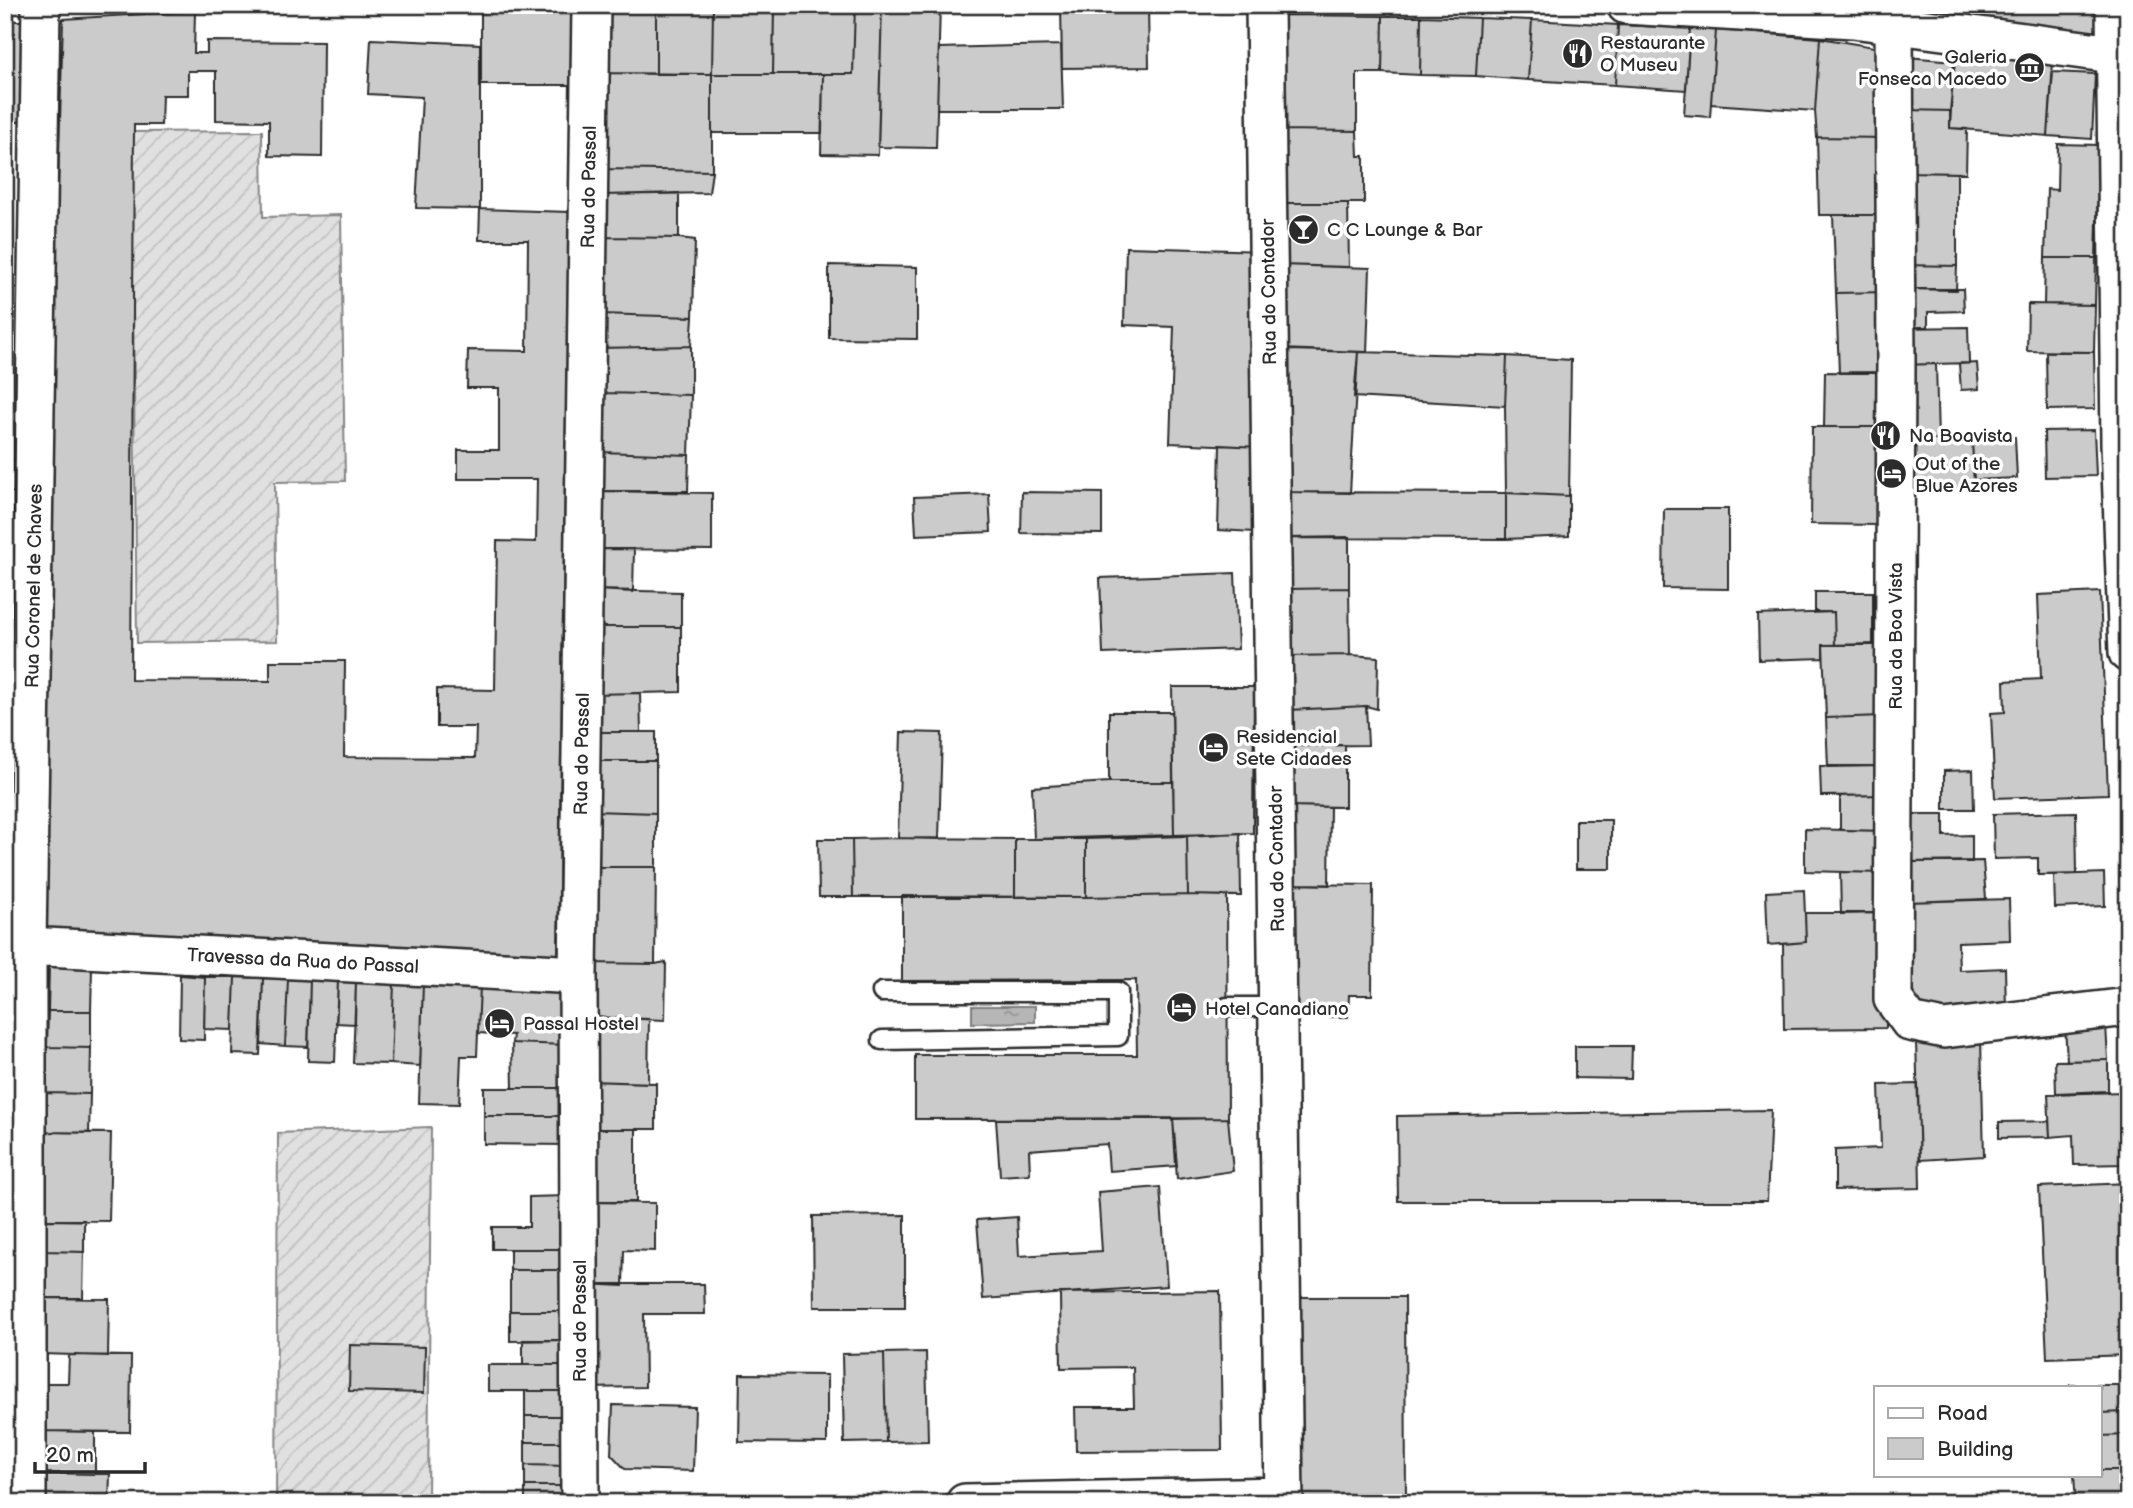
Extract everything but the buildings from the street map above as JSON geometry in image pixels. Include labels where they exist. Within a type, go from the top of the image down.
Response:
[{"type":"street","name":"Rua Coronel de Chaves","points":[[27,1503],[27,946],[41,5]]},
{"type":"street","name":"Rua do Passal","points":[[580,1503],[578,975],[591,5]]},
{"type":"street","name":"Rua do Contador","points":[[1265,5],[1283,1499]]},
{"type":"street","points":[[1626,5],[1853,12],[1894,24],[2122,55]]},
{"type":"street","points":[[2115,5],[2122,55],[2120,444],[2128,653]]},
{"type":"street","name":"Rua da Boa Vista","points":[[1894,24],[1896,360],[1893,999],[1910,1022],[1944,1029],[2128,1007]]},
{"type":"street","name":"Travessa da Rua do Passal","points":[[27,946],[578,975]]},
{"type":"street","points":[[965,1503],[1283,1499]]},
{"type":"lane","points":[[882,992],[1118,992],[1118,1036],[882,1040]]},
{"type":"lane","points":[[1227,1007],[1278,1007]]},
{"type":"lane","points":[[1118,1009],[1137,1009]]},
{"type":"shaded area","points":[[262,131],[263,217],[341,215],[345,481],[275,482],[277,641],[137,643],[131,132]]},
{"type":"shaded area","points":[[431,1127],[428,1503],[276,1503],[278,1133]]},
{"type":"water","points":[[972,1006],[1035,1006],[1035,1022],[972,1023]]},
{"type":"place","name":"Restaurante O Museu","points":[[1577,53]]},
{"type":"place","name":"Galeria Fonseca Macedo","points":[[2030,67]]},
{"type":"place","name":"C C Lounge & Bar","points":[[1304,229]]},
{"type":"place","name":"Na Boavista","points":[[1886,435]]},
{"type":"place","name":"Out of the Blue Azores","points":[[1892,474]]},
{"type":"place","name":"Residencial Sete Cidades","points":[[1213,747]]},
{"type":"place","name":"Hotel Canadiano","points":[[1182,1008]]},
{"type":"place","name":"Passal Hostel","points":[[500,1023]]}]
